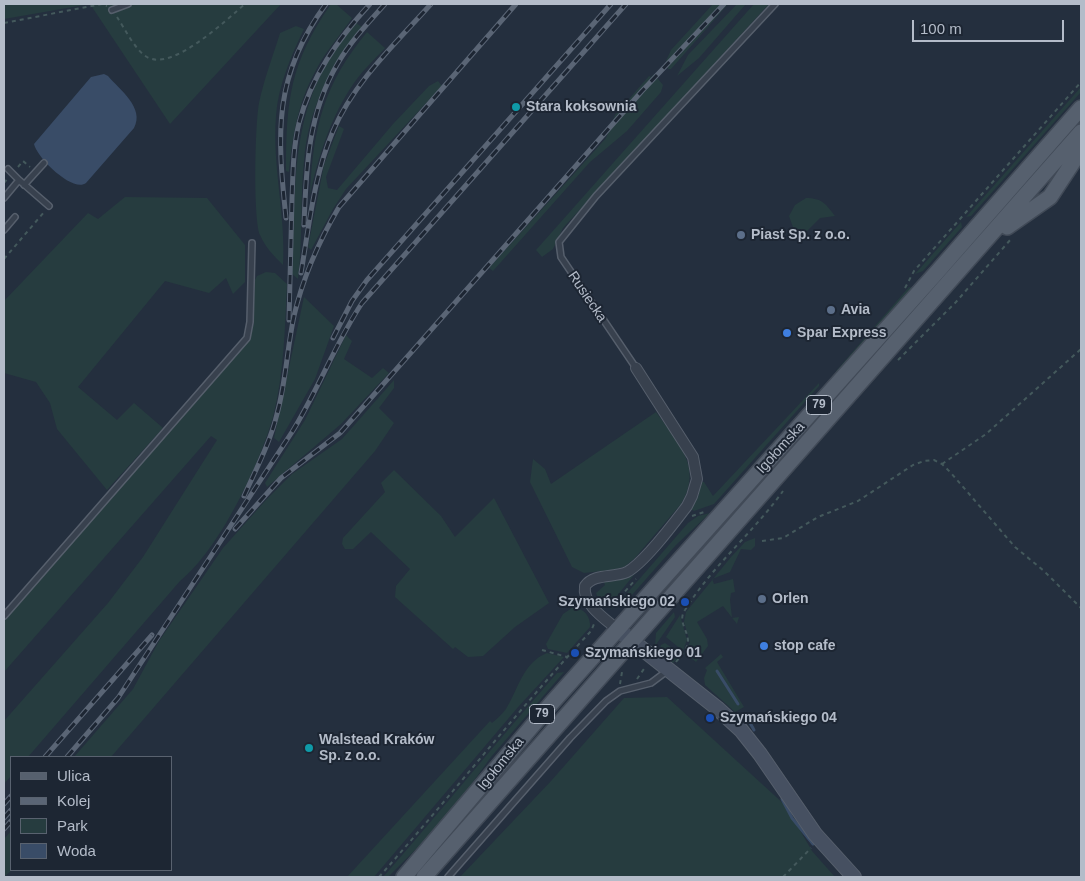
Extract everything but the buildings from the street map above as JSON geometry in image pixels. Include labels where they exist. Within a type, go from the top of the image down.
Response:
[{"type":"main road","name":"Igołomska","points":[[404,877],[617,629],[869,350],[1081,108]]},
{"type":"main road","name":"Igołomska","points":[[424,877],[1081,132]]},
{"type":"main road","points":[[969,259],[1018,218],[1050,197],[1081,150]]},
{"type":"street","name":"Rusiecka","points":[[617,629],[593,607],[584,592],[585,586],[590,581],[621,574],[638,564],[687,506],[695,488],[696,466],[693,457],[636,368]]},
{"type":"street","points":[[617,629],[670,669],[741,730],[821,840],[854,877]]},
{"type":"lane","points":[[112,10],[128,4]]},
{"type":"lane","name":"Rusiecka","points":[[636,368],[561,257],[559,242],[596,196],[775,4]]},
{"type":"lane","points":[[24,185],[44,163]]},
{"type":"lane","points":[[8,169],[49,206]]},
{"type":"lane","points":[[4,198],[19,180]]},
{"type":"lane","points":[[4,230],[15,217]]},
{"type":"lane","points":[[4,616],[247,338],[250,322],[252,243]]},
{"type":"lane","points":[[448,877],[570,738],[611,697],[624,689],[656,681],[670,669]]},
{"type":"path","points":[[4,23],[102,4],[112,10],[145,56],[156,61],[178,55],[245,4]]},
{"type":"path","points":[[907,286],[914,270],[1081,82]]},
{"type":"path","points":[[4,259],[49,206]]},
{"type":"path","points":[[895,363],[956,302],[1015,235]]},
{"type":"path","points":[[942,464],[986,434],[1081,349]]},
{"type":"path","points":[[762,541],[783,538],[818,518],[858,501],[914,465],[934,460],[942,464],[1015,547],[1044,571],[1081,608]]},
{"type":"path","points":[[670,669],[687,647],[688,637],[683,626],[682,615],[696,594],[766,515],[787,484]]},
{"type":"path","points":[[686,520],[695,514],[711,509]]},
{"type":"path","points":[[605,609],[620,597],[638,576]]},
{"type":"path","points":[[379,877],[567,657],[591,632],[596,619]]},
{"type":"path","points":[[542,650],[567,657]]},
{"type":"path","points":[[636,680],[646,666]]},
{"type":"path","points":[[620,684],[622,672]]},
{"type":"path","points":[[782,877],[821,840]]},
{"type":"green space","points":[[4,4],[90,4],[4,19]]},
{"type":"green space","points":[[90,4],[281,4],[170,124]]},
{"type":"green space","points":[[331,4],[336,4],[352,18],[323,58],[304,96],[292,146],[289,172],[286,171],[287,123],[293,83],[307,45]]},
{"type":"green space","points":[[713,4],[728,4],[671,69],[668,69],[666,61],[671,50]]},
{"type":"green space","points":[[737,4],[746,4],[699,58],[677,76],[688,55]]},
{"type":"green space","points":[[754,4],[769,4],[563,228],[553,249],[542,257],[536,250]]},
{"type":"green space","points":[[356,23],[362,27],[350,42],[331,73],[322,90],[310,124],[306,142],[303,176],[298,279],[292,274],[294,205],[300,141],[307,111],[318,81],[334,52]]},
{"type":"green space","points":[[296,26],[304,29],[282,82],[276,116],[275,135],[283,228],[283,265],[264,243],[258,225],[255,170],[256,130],[261,94],[280,33]]},
{"type":"green space","points":[[367,32],[385,48],[358,78],[332,122],[317,165],[310,194],[314,148],[324,107],[340,70]]},
{"type":"green space","points":[[654,74],[663,85],[661,92],[627,131],[590,162],[493,271],[489,268],[606,138],[615,115],[649,76],[651,77]]},
{"type":"green space","points":[[438,81],[442,86],[346,189],[311,250],[308,247],[324,165],[339,126],[344,129],[326,177],[328,188],[337,190],[393,124],[429,86]]},
{"type":"green space","points":[[1081,87],[1081,92],[971,216],[966,217]]},
{"type":"green space","points":[[125,197],[207,198],[245,245],[245,282],[233,294],[226,278],[209,293],[165,281],[78,387],[117,420],[134,403],[163,428],[107,490],[57,429],[50,403],[36,382],[4,373],[4,301],[88,213],[98,219]]},
{"type":"green space","points":[[806,198],[823,202],[835,216],[820,218],[801,237],[795,233],[789,216],[795,205]]},
{"type":"green space","points":[[961,222],[962,227],[923,271],[915,274]]},
{"type":"green space","points":[[266,272],[275,273],[287,284],[285,334],[282,368],[273,417],[267,437],[248,482],[223,528],[195,567],[180,581],[29,756],[10,756],[10,777],[4,784],[4,721],[108,603],[143,557],[217,440],[211,436],[4,672],[4,620],[250,338],[254,323],[254,282],[257,276]]},
{"type":"green space","points":[[909,287],[914,288],[838,374],[836,371]]},
{"type":"green space","points":[[304,297],[334,326],[315,379],[279,442],[274,438]]},
{"type":"green space","points":[[346,335],[352,341],[344,359],[372,378],[383,368],[389,373],[341,424],[267,487],[265,483],[305,420]]},
{"type":"green space","points":[[394,380],[394,388],[379,408],[394,423],[375,451],[112,756],[75,756],[133,689],[159,641],[223,548],[292,474],[342,439]]},
{"type":"green space","points":[[819,383],[819,386],[714,504],[694,511],[691,509],[698,497],[701,482],[704,482],[713,496]]},
{"type":"green space","points":[[656,412],[685,455],[690,478],[687,491],[681,504],[634,559],[624,567],[584,573],[572,567],[530,482],[533,459],[545,469],[551,484]]},
{"type":"green space","points":[[394,470],[441,516],[455,537],[494,498],[549,603],[515,627],[483,656],[468,657],[455,647],[453,649],[395,597],[396,586],[410,569],[371,532],[353,549],[345,549],[342,544],[343,538],[385,492],[381,483]]},
{"type":"green space","points":[[710,513],[676,545],[624,604],[610,609],[622,599],[688,523],[698,516]]},
{"type":"green space","points":[[755,538],[755,546],[751,550],[741,549],[730,572],[713,578],[745,542]]},
{"type":"green space","points":[[637,571],[617,596],[606,604],[599,601],[596,593],[605,585],[604,582],[625,578]]},
{"type":"green space","points":[[733,579],[735,592],[731,593],[730,600],[732,618],[723,606],[697,622],[707,639],[708,646],[696,662],[685,653],[690,642],[684,622],[686,612],[712,580],[714,584]]},
{"type":"green space","points":[[572,608],[580,609],[586,613],[590,627],[567,653],[548,649],[546,644],[563,614]]},
{"type":"green space","points":[[674,612],[675,617],[655,646],[656,633]]},
{"type":"green space","points":[[680,615],[687,640],[683,651],[666,637]]},
{"type":"green space","points":[[739,617],[737,624],[732,618]]},
{"type":"green space","points":[[665,643],[681,654],[673,663],[658,653],[661,645]]},
{"type":"green space","points":[[547,653],[564,657],[519,706],[374,877],[347,877],[490,721],[492,723],[503,713],[522,677],[532,663]]},
{"type":"green space","points":[[721,654],[723,657],[717,662],[744,707],[735,712],[705,685],[704,678],[707,670],[705,668]]},
{"type":"green space","points":[[564,672],[491,757],[447,818],[388,877],[383,877],[557,673]]},
{"type":"green space","points":[[667,697],[786,806],[812,851],[835,877],[460,877],[551,781],[624,698]]},
{"type":"green space","points":[[10,832],[11,871],[4,877],[4,839]]},
{"type":"water","points":[[104,74],[130,100],[134,106],[137,121],[134,128],[86,183],[80,185],[65,179],[48,165],[34,144],[91,77]]},
{"type":"waterway","points":[[717,671],[738,704]]},
{"type":"waterway","points":[[749,721],[754,730]]},
{"type":"waterway","points":[[782,799],[792,818],[813,844]]},
{"type":"railway","points":[[286,218],[281,159],[283,106],[296,56],[309,30],[326,4]]},
{"type":"railway","points":[[289,320],[293,170],[299,123],[318,74],[347,31],[370,4]]},
{"type":"railway","points":[[304,225],[308,162],[320,101],[343,55],[385,4]]},
{"type":"railway","points":[[301,273],[321,165],[333,131],[352,96],[364,80],[390,48],[431,4]]},
{"type":"railway","points":[[244,496],[274,425],[280,402],[294,316],[302,287],[318,246],[339,207],[516,4]]},
{"type":"railway","points":[[333,338],[352,301],[367,280],[611,4]]},
{"type":"railway","points":[[68,756],[118,698],[292,432],[362,303],[626,4]]},
{"type":"railway","points":[[235,529],[281,478],[340,433],[642,91],[724,4]]},
{"type":"railway","points":[[46,756],[152,635]]},
{"type":"railway","points":[[4,804],[10,797]]},
{"type":"railway","points":[[4,818],[10,811]]},
{"type":"railway","points":[[4,829],[10,822]]},
{"type":"place","name":"Stara koksownia","points":[[516,107]]},
{"type":"place","name":"Piast Sp. z o.o.","points":[[741,235]]},
{"type":"place","name":"Avia","points":[[831,310]]},
{"type":"place","name":"Spar Express","points":[[787,333]]},
{"type":"place","name":"Orlen","points":[[762,599]]},
{"type":"place","name":"Szymańskiego 02","points":[[685,602]]},
{"type":"place","name":"stop cafe","points":[[764,646]]},
{"type":"place","name":"Szymańskiego 01","points":[[575,653]]},
{"type":"place","name":"Szymańskiego 04","points":[[710,718]]},
{"type":"place","name":"Walstead Kraków Sp. z o.o.","points":[[309,748]]}]
